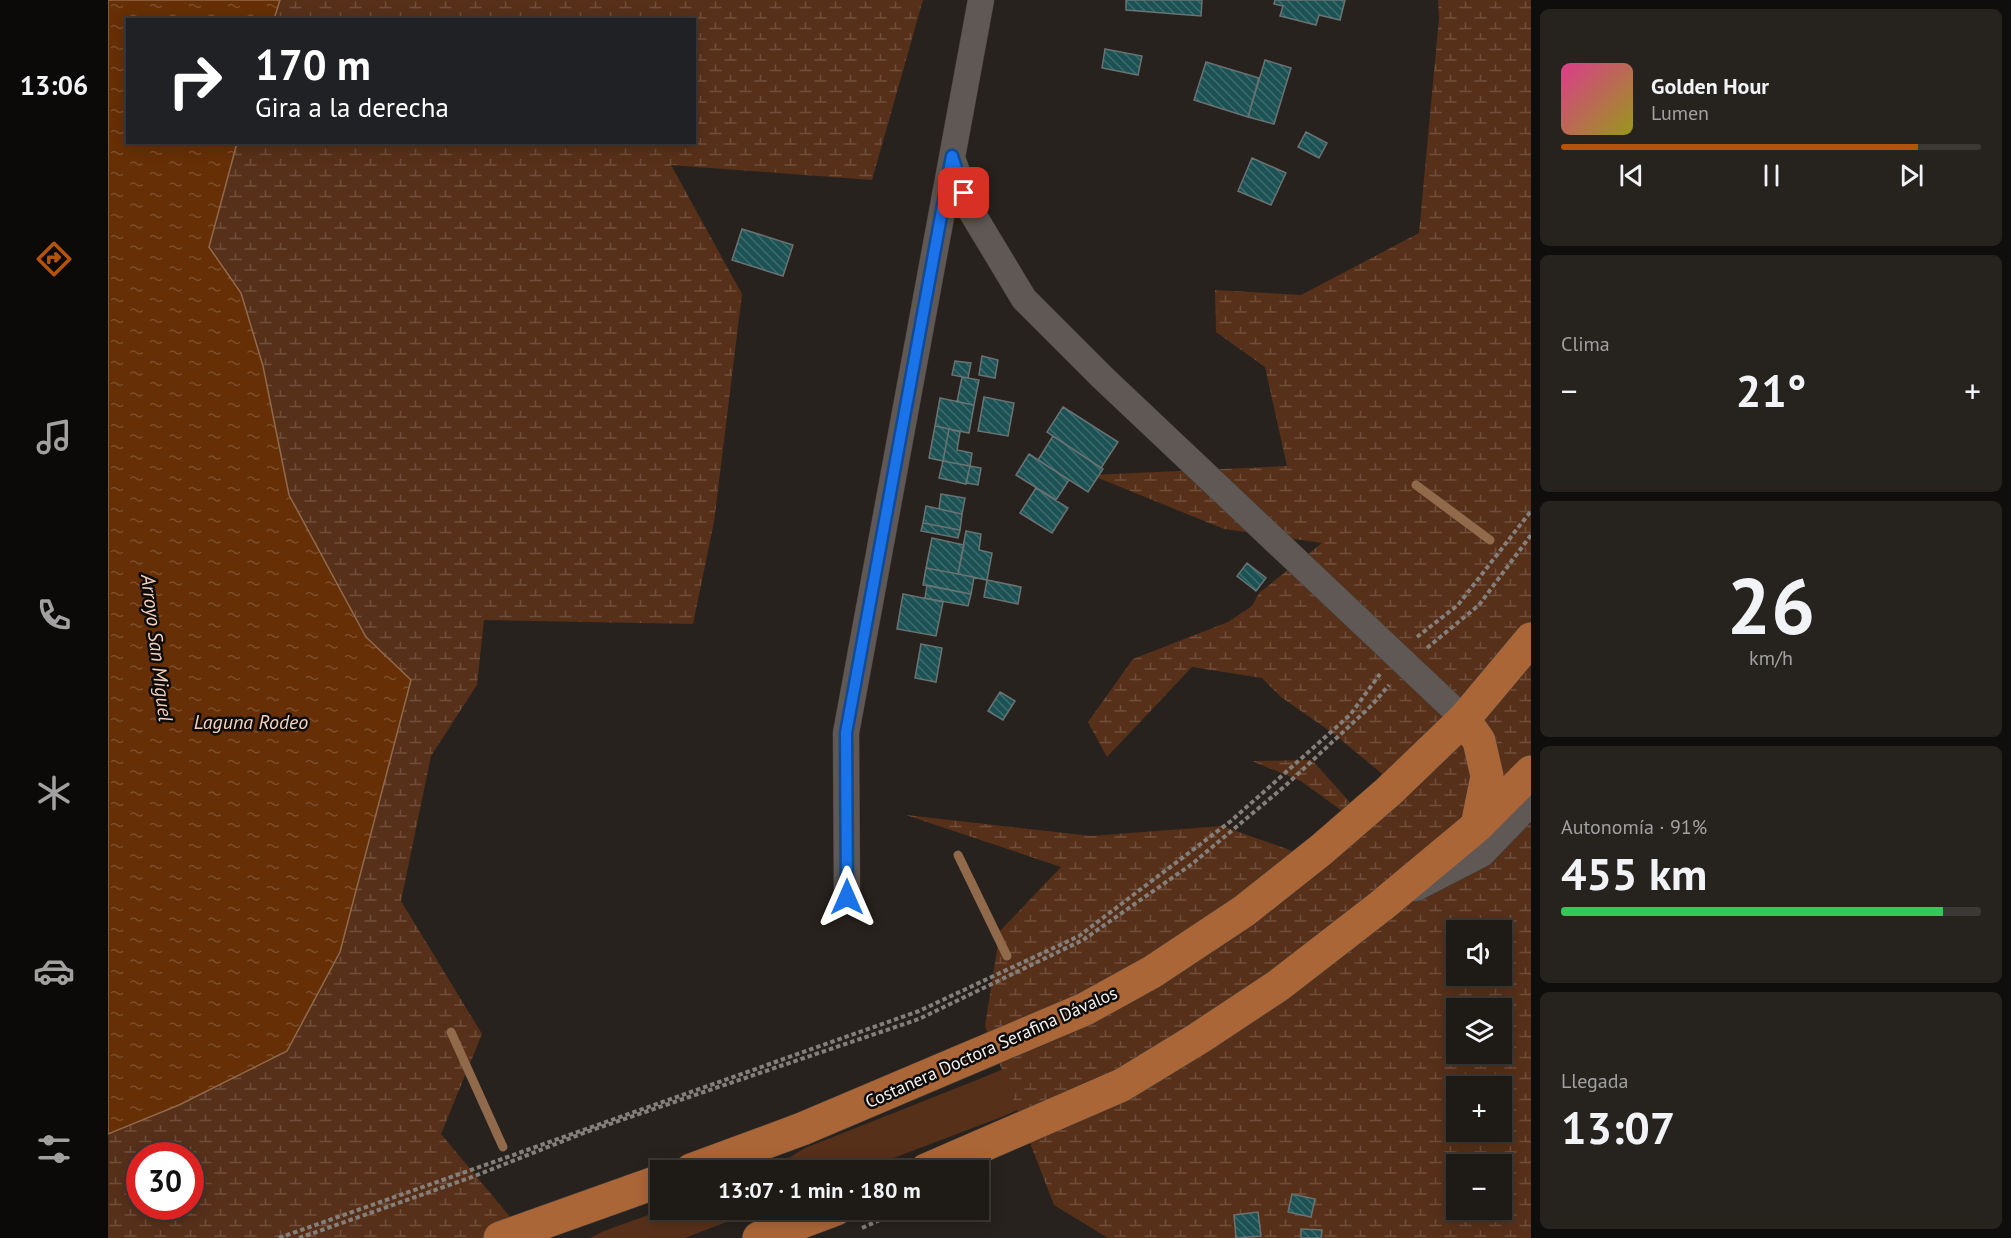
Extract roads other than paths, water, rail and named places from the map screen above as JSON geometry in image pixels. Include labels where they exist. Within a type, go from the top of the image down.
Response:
[{"type":"highway","name":"Costanera Doctora Serafina Dávalos","points":[[718,1160],[802,1129],[1085,1009],[1152,972],[1244,911],[1321,850],[1388,792],[1464,719],[1531,639]]},
{"type":"highway","points":[[1464,719],[1479,741],[1487,776],[1477,826]]},
{"type":"highway","points":[[949,1160],[1122,1085],[1279,985],[1381,906],[1477,826],[1531,772]]},
{"type":"highway","points":[[500,1238],[650,1185]]},
{"type":"highway","points":[[568,1238],[598,1204]]},
{"type":"highway","points":[[759,1238],[843,1220]]},
{"type":"street","points":[[847,897],[846,733],[981,0]]},
{"type":"street","points":[[952,156],[971,211],[1024,299],[1110,385],[1464,719]]},
{"type":"street","points":[[1381,906],[1482,854],[1531,803]]},
{"type":"water","name":"Laguna Rodeo","points":[[108,0],[280,0],[274,18],[126,18],[126,144],[237,144],[209,247],[241,293],[263,366],[289,495],[366,637],[411,680],[340,952],[287,1051],[179,1105],[108,1134]]},
{"type":"waterway","points":[[1416,485],[1490,540]]},
{"type":"waterway","points":[[958,855],[1007,956]]},
{"type":"waterway","points":[[451,1032],[503,1147]]},
{"type":"water label","name":"Arroyo San Miguel","points":[[157,648]]}]
